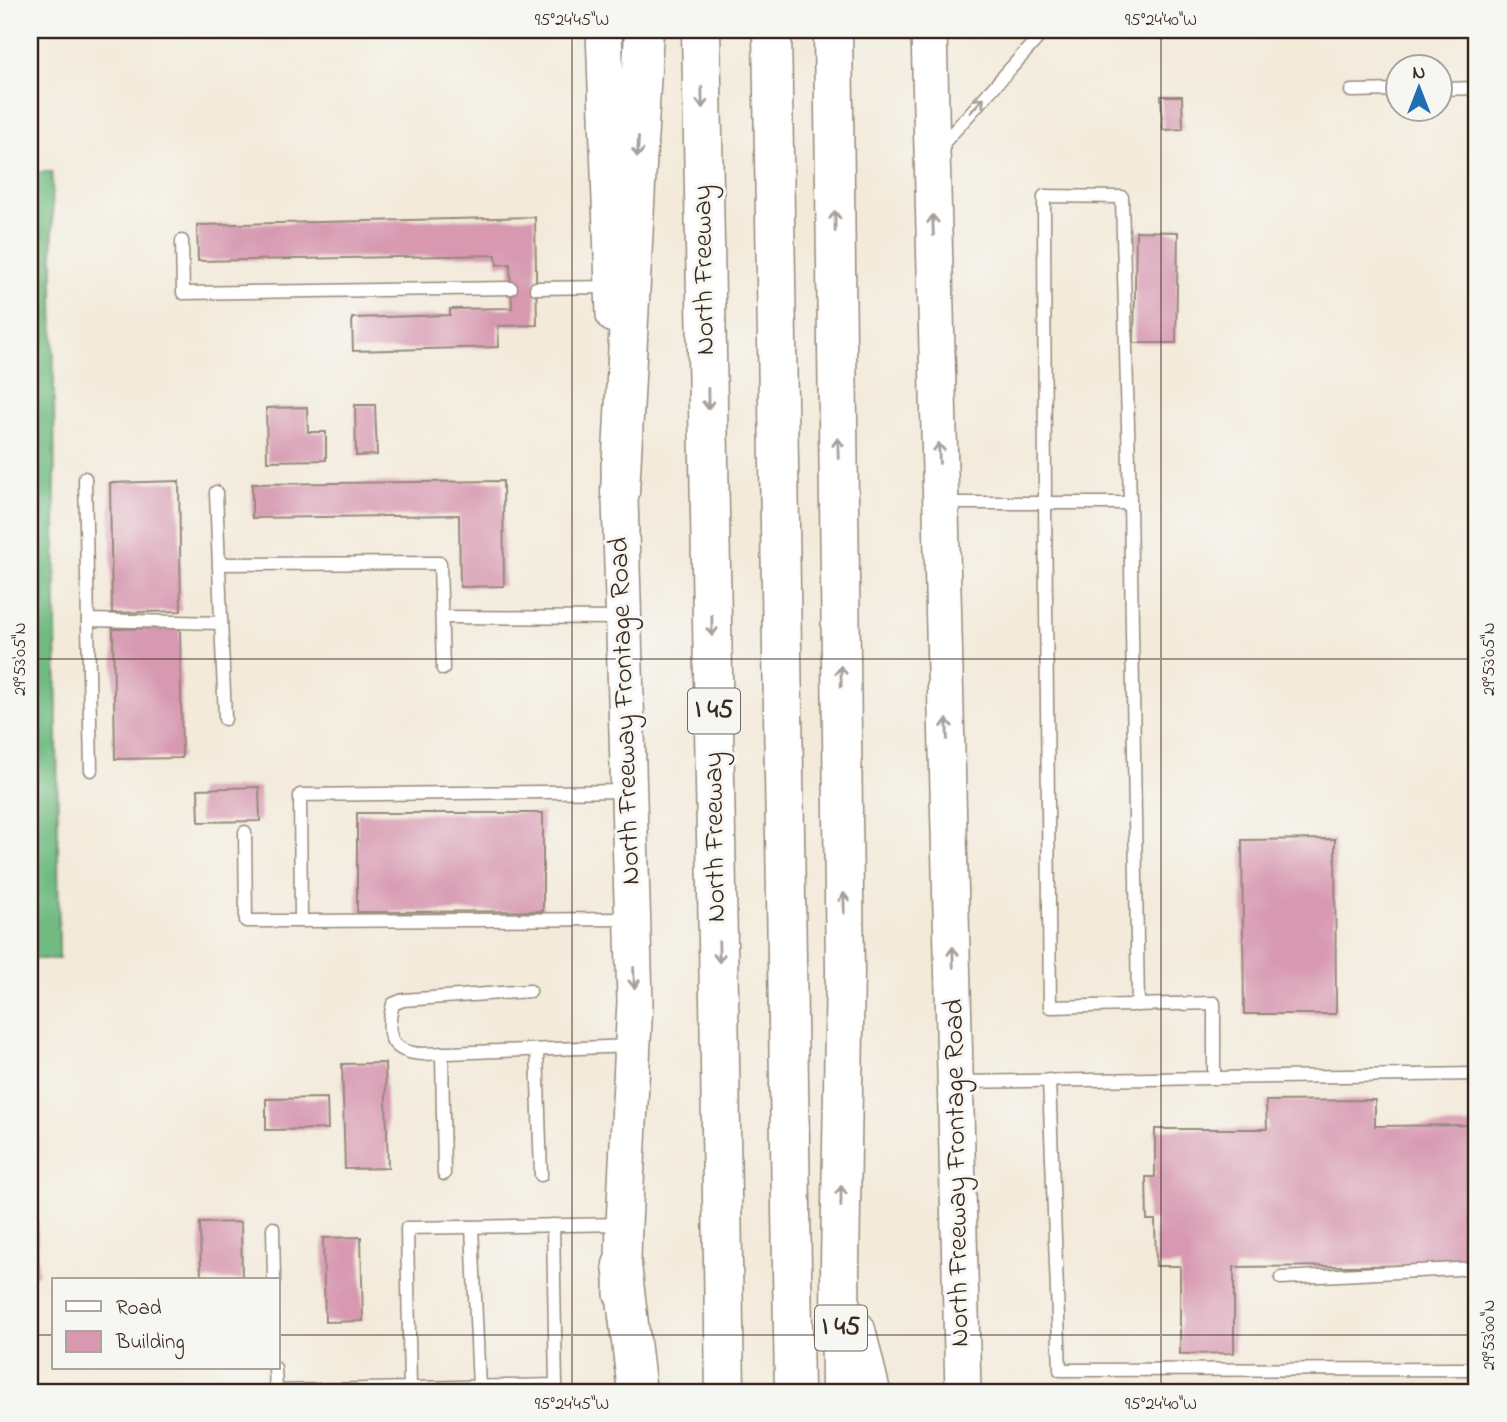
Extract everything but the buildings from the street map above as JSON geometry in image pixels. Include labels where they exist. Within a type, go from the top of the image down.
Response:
[{"type":"highway","points":[[620,493],[644,30]]},
{"type":"highway","name":"North Freeway","points":[[701,30],[725,1392]]},
{"type":"highway","points":[[772,30],[794,1392]]},
{"type":"highway","name":"I 45","points":[[833,30],[845,971],[840,1264],[841,1392]]},
{"type":"highway","points":[[840,1264],[871,1392]]},
{"type":"highway","points":[[622,1265],[637,1392]]},
{"type":"main road","name":"North Freeway Frontage Road","points":[[604,30],[635,1001],[622,1265],[623,1392]]},
{"type":"main road","name":"North Freeway Frontage Road","points":[[929,30],[963,1392]]},
{"type":"lane","points":[[932,156],[1045,30]]},
{"type":"lane","points":[[1454,89],[1477,88]]},
{"type":"lane","points":[[1351,91],[1384,90]]},
{"type":"lane","points":[[1138,1005],[1122,197],[1044,195],[1050,1007],[1138,1005],[1214,1003],[1214,1078]]},
{"type":"lane","points":[[182,241],[183,293],[511,288]]},
{"type":"lane","points":[[536,288],[613,286]]},
{"type":"lane","points":[[85,478],[91,770]]},
{"type":"lane","points":[[216,492],[225,719]]},
{"type":"lane","points":[[941,503],[1130,503]]},
{"type":"lane","points":[[219,564],[440,563],[443,669]]},
{"type":"lane","points":[[442,617],[624,618]]},
{"type":"lane","points":[[88,620],[221,623]]},
{"type":"lane","points":[[301,921],[300,795],[629,791]]},
{"type":"lane","points":[[245,832],[246,921],[632,919]]},
{"type":"lane","points":[[530,991],[403,1000],[393,1004],[389,1020],[390,1036],[397,1047],[406,1053],[632,1046]]},
{"type":"lane","points":[[537,1050],[541,1175]]},
{"type":"lane","points":[[442,1053],[444,1174]]},
{"type":"lane","points":[[956,1082],[1477,1074]]},
{"type":"lane","points":[[1049,1080],[1060,1370],[1477,1369]]},
{"type":"lane","points":[[410,1388],[407,1228],[624,1224]]},
{"type":"lane","points":[[275,1370],[276,1391],[556,1385],[553,1226]]},
{"type":"lane","points":[[472,1227],[478,1387]]},
{"type":"lane","points":[[273,1228],[274,1278]]},
{"type":"lane","points":[[1281,1278],[1477,1268]]},
{"type":"green space","points":[[30,172],[52,172],[59,959],[30,959]]}]
